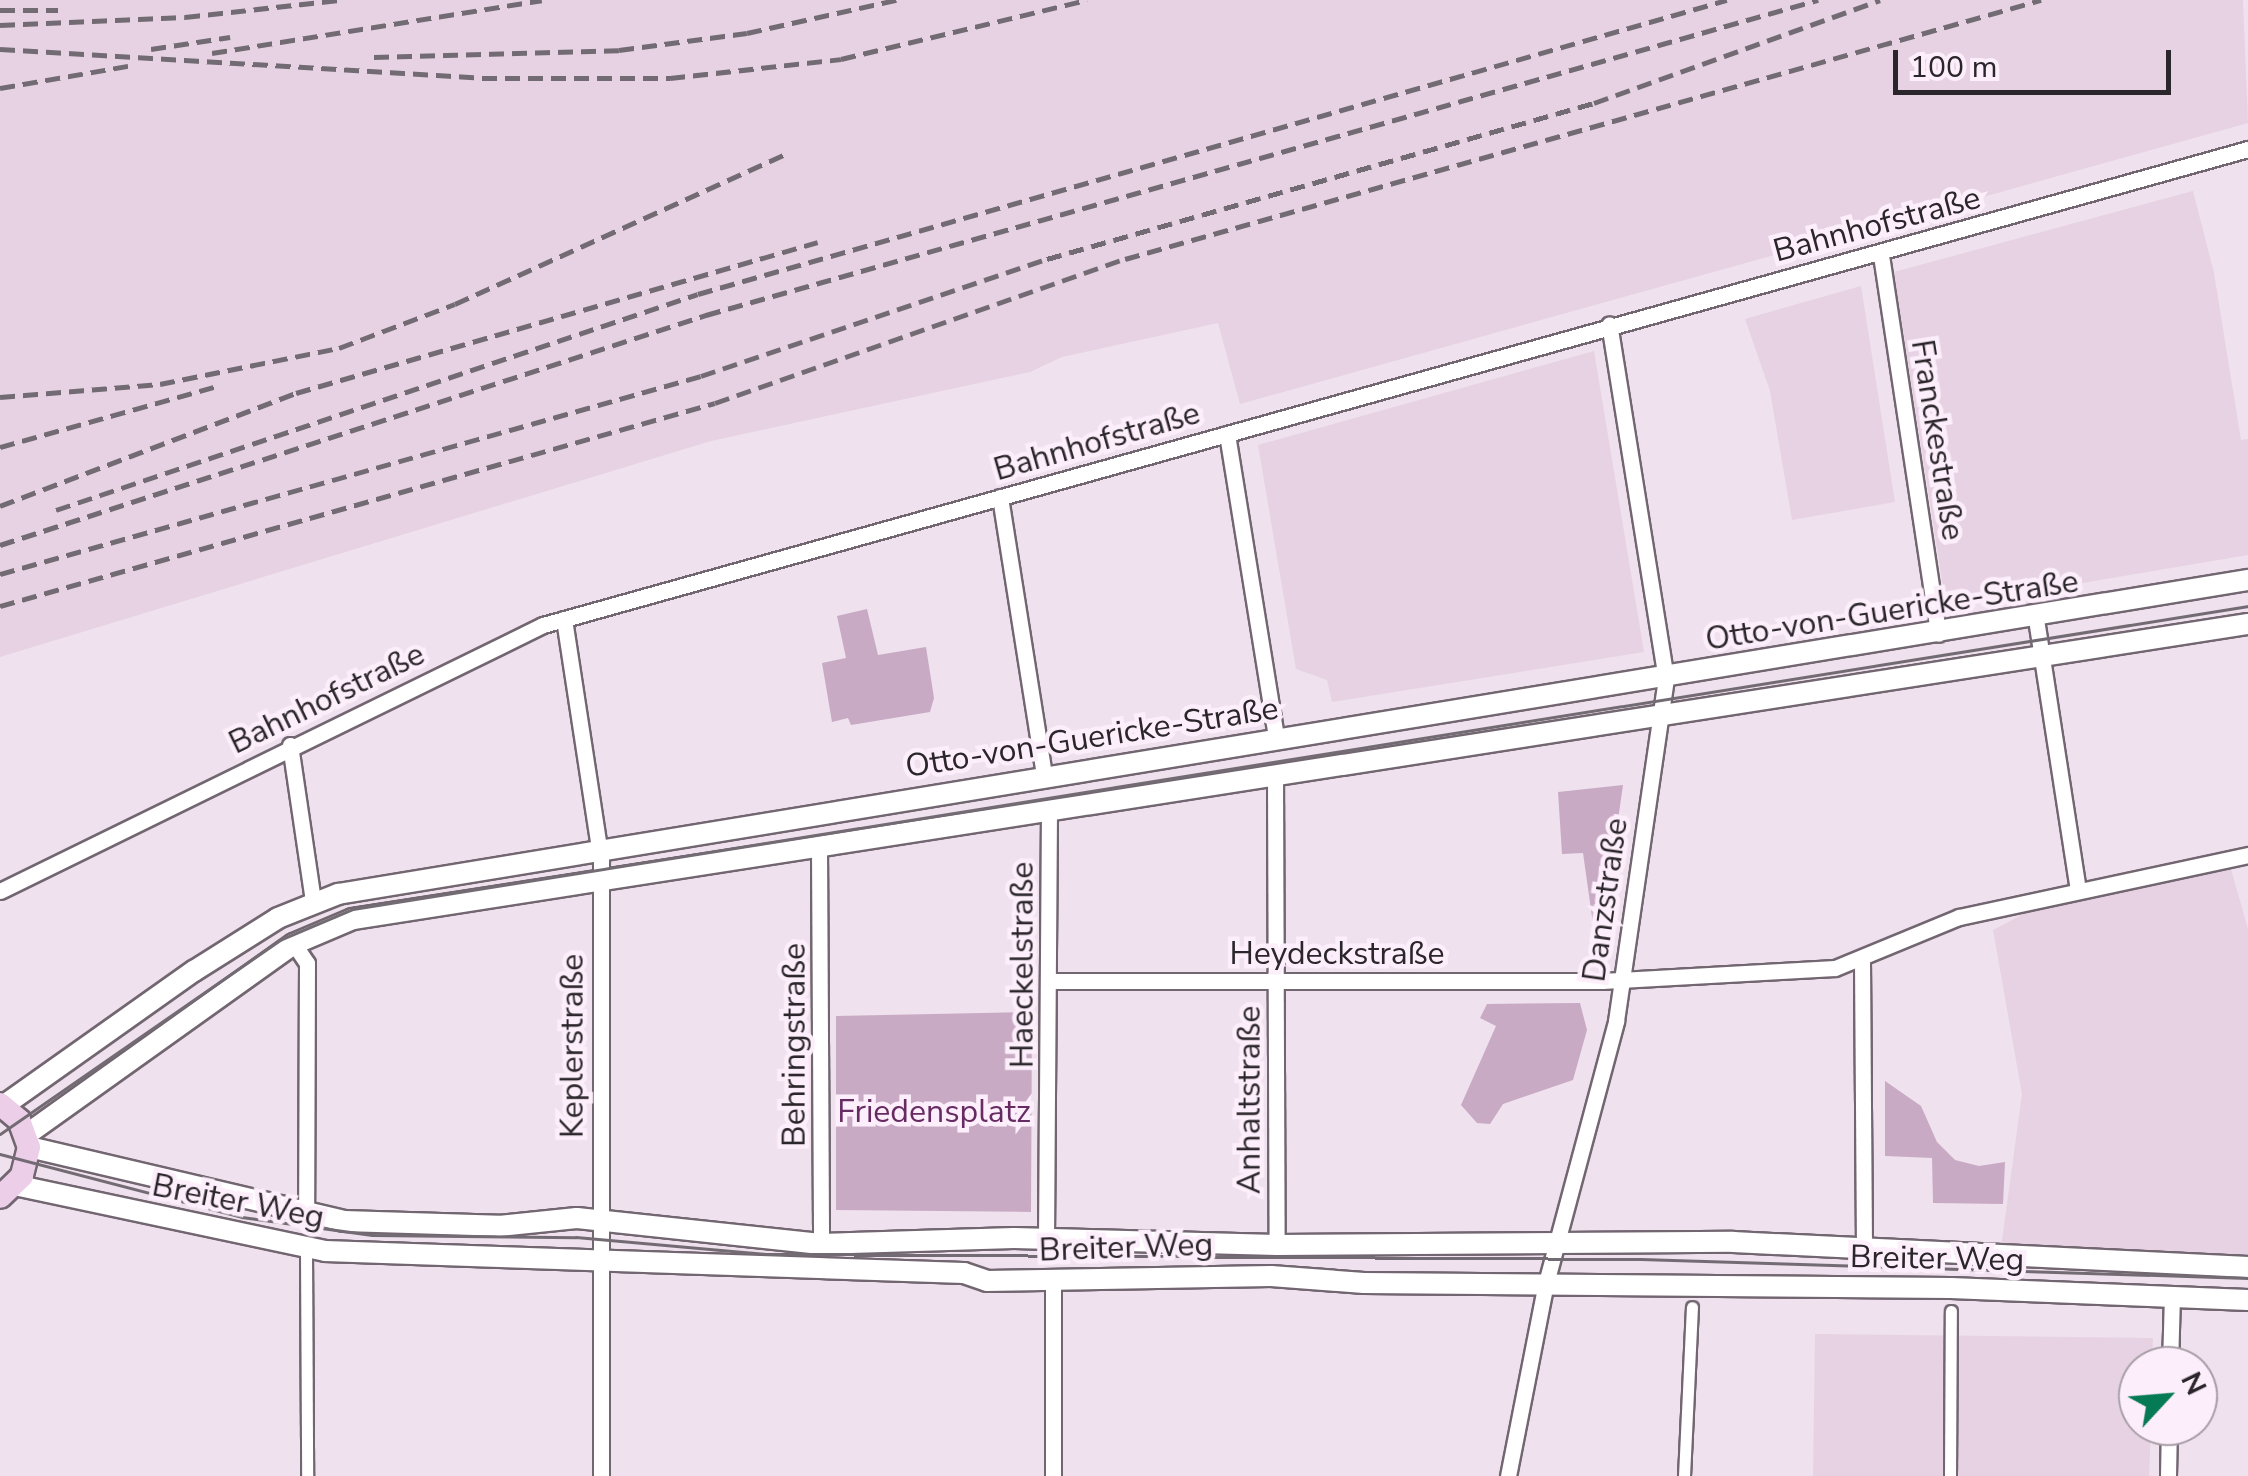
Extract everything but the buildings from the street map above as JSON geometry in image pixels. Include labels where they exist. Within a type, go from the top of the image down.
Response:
[{"type":"main road","points":[[2,1105],[28,1141],[8,1191]]},
{"type":"street","name":"Bahnhofstraße","points":[[0,891],[290,745],[564,619],[1609,325],[1881,255],[2248,149]]},
{"type":"street","name":"Franckestraße","points":[[1881,255],[1938,634]]},
{"type":"street","name":"Danzstraße","points":[[1508,1476],[1546,1283],[1600,1094],[1622,980],[1666,679],[1609,325]]},
{"type":"street","points":[[1227,434],[1276,738]]},
{"type":"street","points":[[1000,498],[1044,775]]},
{"type":"street","name":"Otto-von-Guericke-Straße","points":[[2,1105],[194,971],[313,901],[1044,775],[1666,679],[2248,580]]},
{"type":"street","name":"Keplerstraße","points":[[564,619],[600,850],[601,1476]]},
{"type":"street","points":[[2036,619],[2078,890]]},
{"type":"street","name":"Otto-von-Guericke-Straße","points":[[28,1141],[294,944],[354,919],[1660,712],[2248,624]]},
{"type":"street","points":[[290,745],[313,901]]},
{"type":"street","name":"Anhaltstraße","points":[[1275,776],[1277,1245]]},
{"type":"street","name":"Haeckelstraße","points":[[1046,1240],[1051,981],[1049,810]]},
{"type":"street","name":"Behringstraße","points":[[819,846],[821,1244]]},
{"type":"street","points":[[1864,1253],[1862,961],[1946,920],[2248,855]]},
{"type":"street","points":[[294,944],[307,964],[306,1216]]},
{"type":"street","name":"Heydeckstraße","points":[[1051,981],[1622,980],[1862,961]]},
{"type":"street","name":"Breiter Weg","points":[[28,1141],[306,1216],[487,1226],[541,1217],[600,1220],[821,1244],[1046,1240],[1277,1245],[1558,1238],[1784,1244],[1864,1253],[2248,1267]]},
{"type":"street","name":"Breiter Weg","points":[[8,1191],[306,1250],[1053,1279],[1113,1274],[2172,1295],[2248,1300]]},
{"type":"street","points":[[306,1250],[307,1476]]},
{"type":"street","points":[[1053,1279],[1053,1476]]},
{"type":"street","points":[[2171,1346],[2172,1295]]},
{"type":"street","points":[[1684,1476],[1692,1306]]},
{"type":"street","points":[[1950,1476],[1951,1311]]},
{"type":"street","points":[[2168,1476],[2169,1446]]},
{"type":"shaded area","points":[[0,0],[2243,0],[2248,123],[1240,404],[1218,323],[1062,357],[1030,372],[711,441],[0,657]]},
{"type":"shaded area","points":[[2193,191],[2214,273],[2241,440],[2248,439],[2248,555],[1946,606],[1894,272]]},
{"type":"shaded area","points":[[1861,286],[1895,502],[1792,520],[1770,391],[1745,319]]},
{"type":"shaded area","points":[[1594,351],[1644,652],[1332,702],[1327,680],[1296,669],[1258,445]]},
{"type":"shaded area","points":[[2231,869],[2248,929],[2248,1255],[2001,1248],[2022,1094],[1993,930],[2035,908]]},
{"type":"shaded area","points":[[1815,1334],[2153,1338],[2153,1346],[2118,1346],[2118,1446],[2150,1446],[2149,1476],[1813,1476]]},
{"type":"green space","points":[[867,609],[878,655],[926,647],[934,698],[930,712],[851,725],[848,718],[832,722],[822,663],[846,658],[837,616]]},
{"type":"green space","points":[[1623,785],[1598,959],[1583,853],[1562,854],[1558,792]]},
{"type":"green space","points":[[1580,1003],[1587,1030],[1573,1080],[1503,1104],[1490,1124],[1477,1123],[1461,1105],[1496,1026],[1480,1018],[1487,1004]]},
{"type":"green space","name":"Friedensplatz","points":[[1032,1012],[1031,1212],[836,1210],[836,1016]]},
{"type":"green space","points":[[1885,1081],[1921,1106],[1937,1142],[1955,1160],[1979,1166],[2005,1162],[2003,1204],[1933,1203],[1932,1158],[1885,1156]]},
{"type":"tram line","points":[[0,1134],[280,940],[353,909],[2248,606]]},
{"type":"tram line","points":[[0,1154],[242,1217],[372,1235],[576,1237],[765,1254],[1641,1259],[2248,1278]]},
{"type":"railway","points":[[0,25],[185,17],[339,0]]},
{"type":"railway","points":[[212,53],[542,0]]},
{"type":"railway","points":[[374,57],[619,50],[747,33],[896,0]]},
{"type":"railway","points":[[0,49],[482,78],[670,78],[841,59],[1087,0]]},
{"type":"railway","points":[[56,510],[698,294],[1727,0]]},
{"type":"railway","points":[[0,545],[706,315],[1818,0]]},
{"type":"railway","points":[[0,574],[701,376],[1047,259],[1594,103],[1880,0]]},
{"type":"railway","points":[[0,606],[715,403],[1125,259],[2041,0]]},
{"type":"railway","points":[[0,10],[58,10]]},
{"type":"railway","points":[[151,49],[230,37]]},
{"type":"railway","points":[[0,88],[128,66]]},
{"type":"railway","points":[[0,397],[160,384],[339,348],[455,304],[786,154]]},
{"type":"railway","points":[[0,506],[296,393],[818,242]]},
{"type":"railway","points":[[0,447],[220,385]]}]
